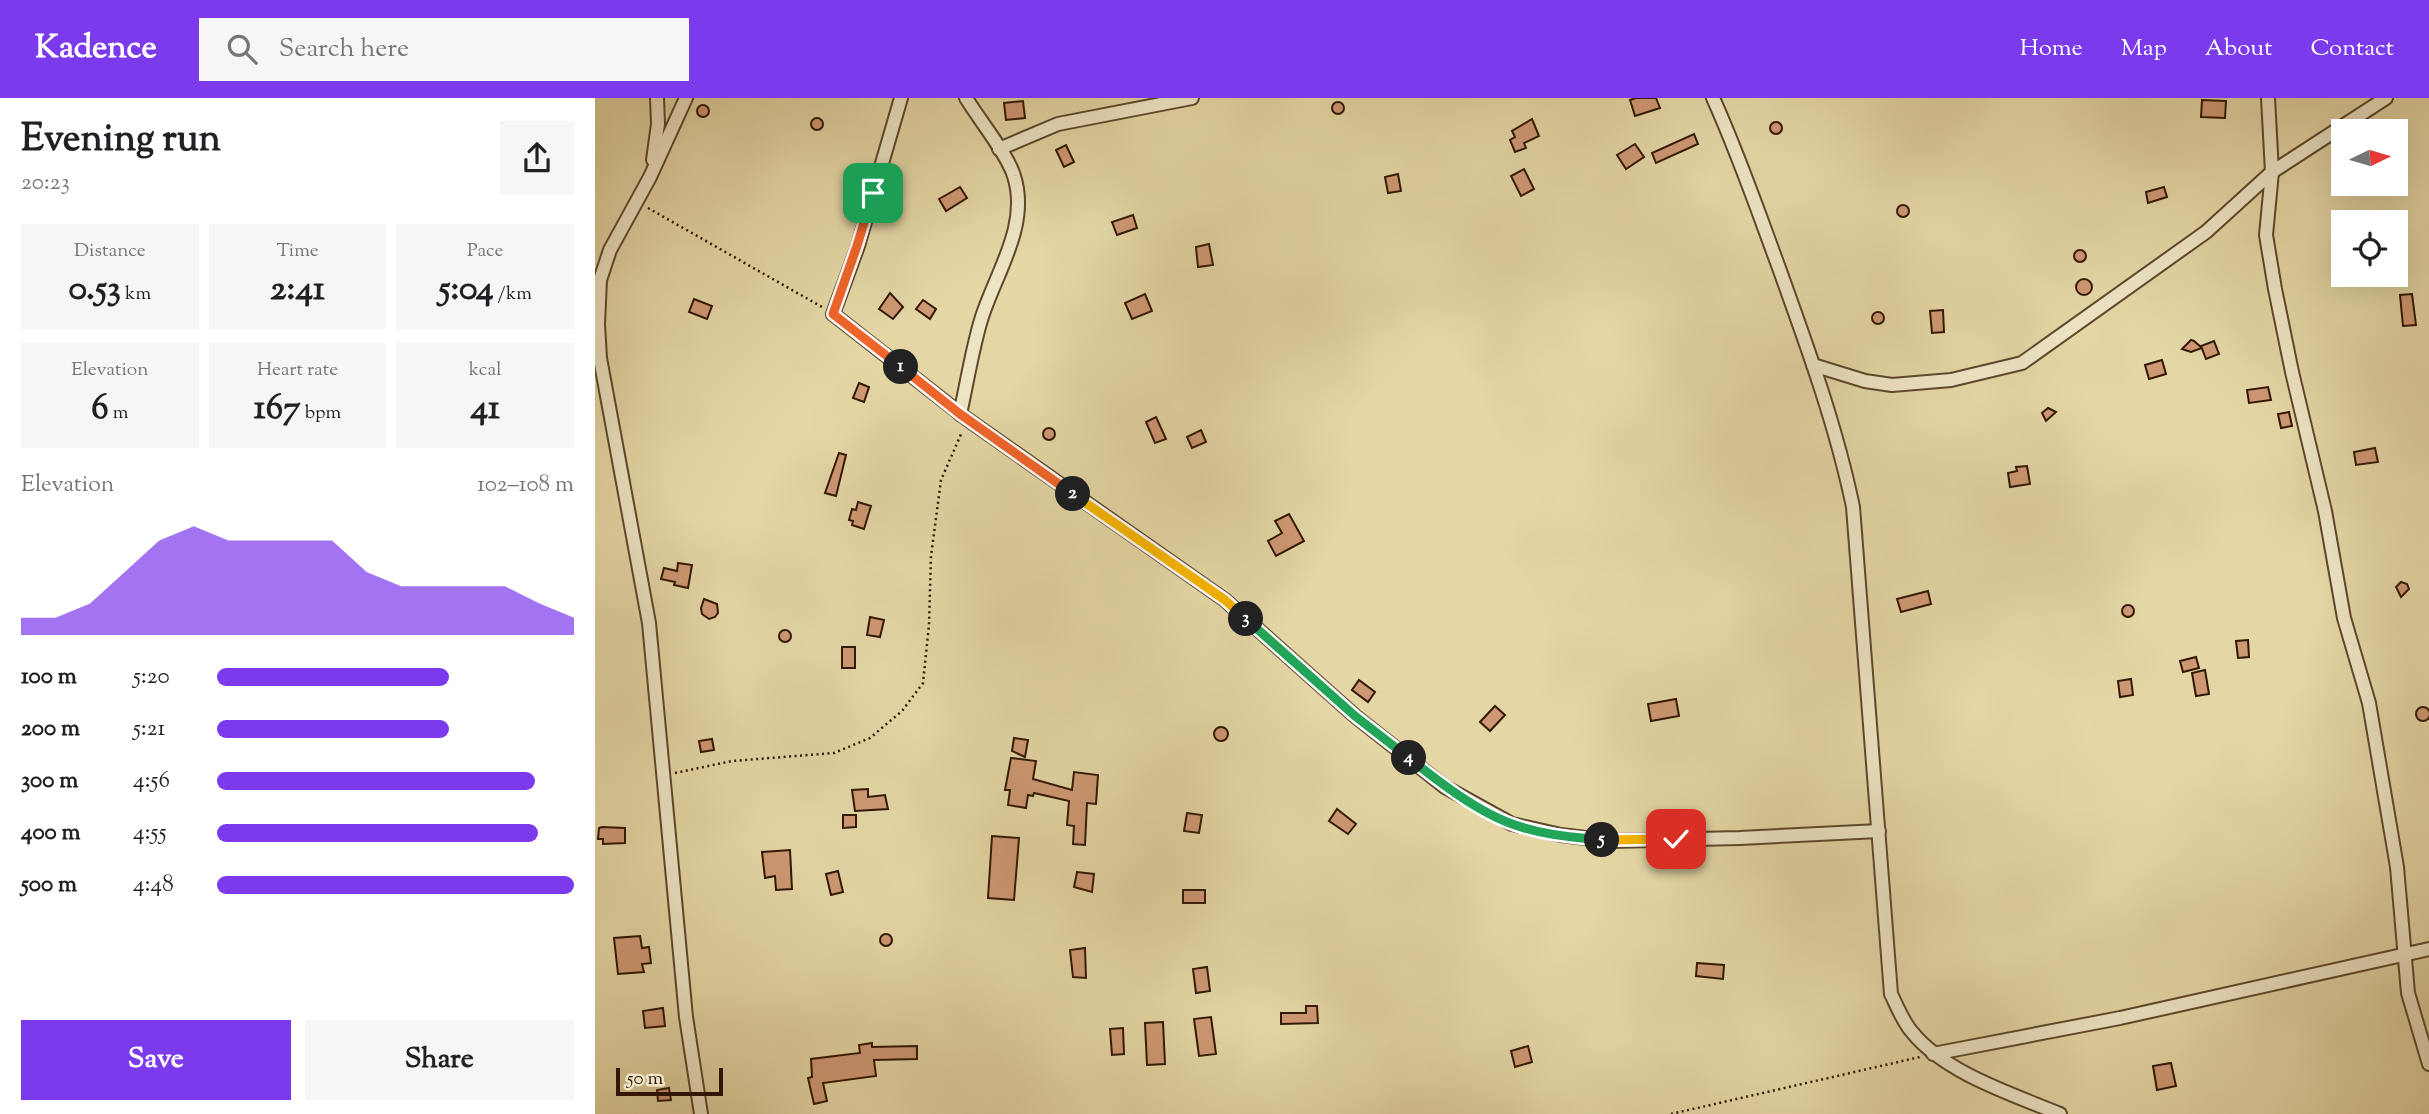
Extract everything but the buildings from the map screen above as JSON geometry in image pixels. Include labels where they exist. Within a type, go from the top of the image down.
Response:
[{"type":"street","points":[[650,177],[658,124],[657,98]]},
{"type":"street","points":[[687,98],[650,177],[610,250],[600,280],[598,324],[600,358],[649,623],[686,1017],[701,1114]]},
{"type":"street","points":[[901,98],[857,246],[833,314],[964,417],[1225,600],[1355,716],[1445,787],[1512,824],[1561,835],[1611,841],[1879,831]]},
{"type":"street","points":[[964,417],[981,318],[1003,269],[1015,226],[1017,196],[1014,174],[966,98]]},
{"type":"street","points":[[999,149],[1058,124],[1192,98]]},
{"type":"street","points":[[1713,98],[1745,174],[1813,365],[1842,456],[1853,507],[1891,994],[1911,1031],[1933,1054],[1983,1082],[2060,1114]]},
{"type":"street","points":[[2268,98],[2272,172],[2266,235],[2292,372],[2325,511],[2344,618],[2369,703],[2397,867],[2408,993],[2429,1064]]},
{"type":"street","points":[[1813,365],[1865,381],[1892,385],[1951,380],[2022,363],[2206,232],[2272,172],[2386,98]]},
{"type":"street","points":[[1933,1054],[2120,1018],[2429,949]]},
{"type":"path","points":[[636,201],[833,314]]},
{"type":"path","points":[[664,775],[732,761],[834,753],[870,738],[902,711],[923,683],[929,625],[931,556],[941,480],[964,417]]},
{"type":"path","points":[[1671,1114],[1933,1054]]},
{"type":"route","points":[[873,193],[833,314],[967,419],[1225,600],[1355,716],[1445,787],[1494,815],[1530,830],[1611,841],[1676,839]]}]
